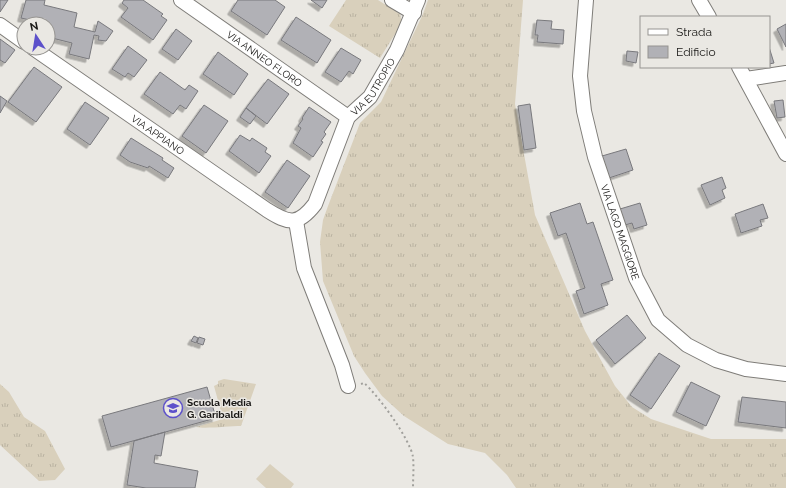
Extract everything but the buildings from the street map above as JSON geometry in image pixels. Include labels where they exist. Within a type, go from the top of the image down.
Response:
[{"type":"street","name":"VIA ANNEO FLORO","points":[[181,0],[348,117]]},
{"type":"street","points":[[392,0],[416,6]]},
{"type":"street","name":"VIA LAGO MAGGIORE","points":[[586,0],[580,76],[584,111],[595,157],[636,278],[658,320],[688,346],[716,360],[746,369],[786,374]]},
{"type":"street","points":[[699,0],[708,16]]},
{"type":"street","name":"VIA EUTROPIO","points":[[290,220],[308,214],[315,204],[348,117],[370,97],[397,50],[416,6]]},
{"type":"street","points":[[0,25],[16,36]]},
{"type":"street","name":"VIA APPIANO","points":[[44,56],[217,177],[290,220]]},
{"type":"street","points":[[740,68],[786,154]]},
{"type":"street","points":[[746,79],[786,73]]},
{"type":"street","points":[[290,220],[304,268],[342,365],[348,386]]},
{"type":"path","points":[[348,386],[364,383],[382,402],[405,439],[413,456],[412,488]]},
{"type":"green space","points":[[346,0],[378,0],[400,14],[402,23],[380,58],[329,26]]},
{"type":"green space","points":[[428,0],[523,0],[515,104],[535,215],[585,331],[615,386],[632,407],[651,419],[711,439],[786,439],[786,488],[516,488],[507,475],[485,453],[448,444],[404,416],[382,396],[365,373],[354,356],[323,281],[320,242],[323,220],[360,123],[381,102],[423,14]]},
{"type":"green space","points":[[224,379],[256,384],[241,426],[211,428],[196,427],[223,419],[214,386],[218,384],[218,381]]},
{"type":"green space","points":[[0,384],[9,392],[24,417],[45,431],[65,469],[55,480],[39,481],[0,445]]},
{"type":"green space","points":[[270,464],[294,484],[291,488],[266,488],[256,479]]},
{"type":"place","name":"Scuola Media G. Garibaldi","points":[[173,408]]}]
